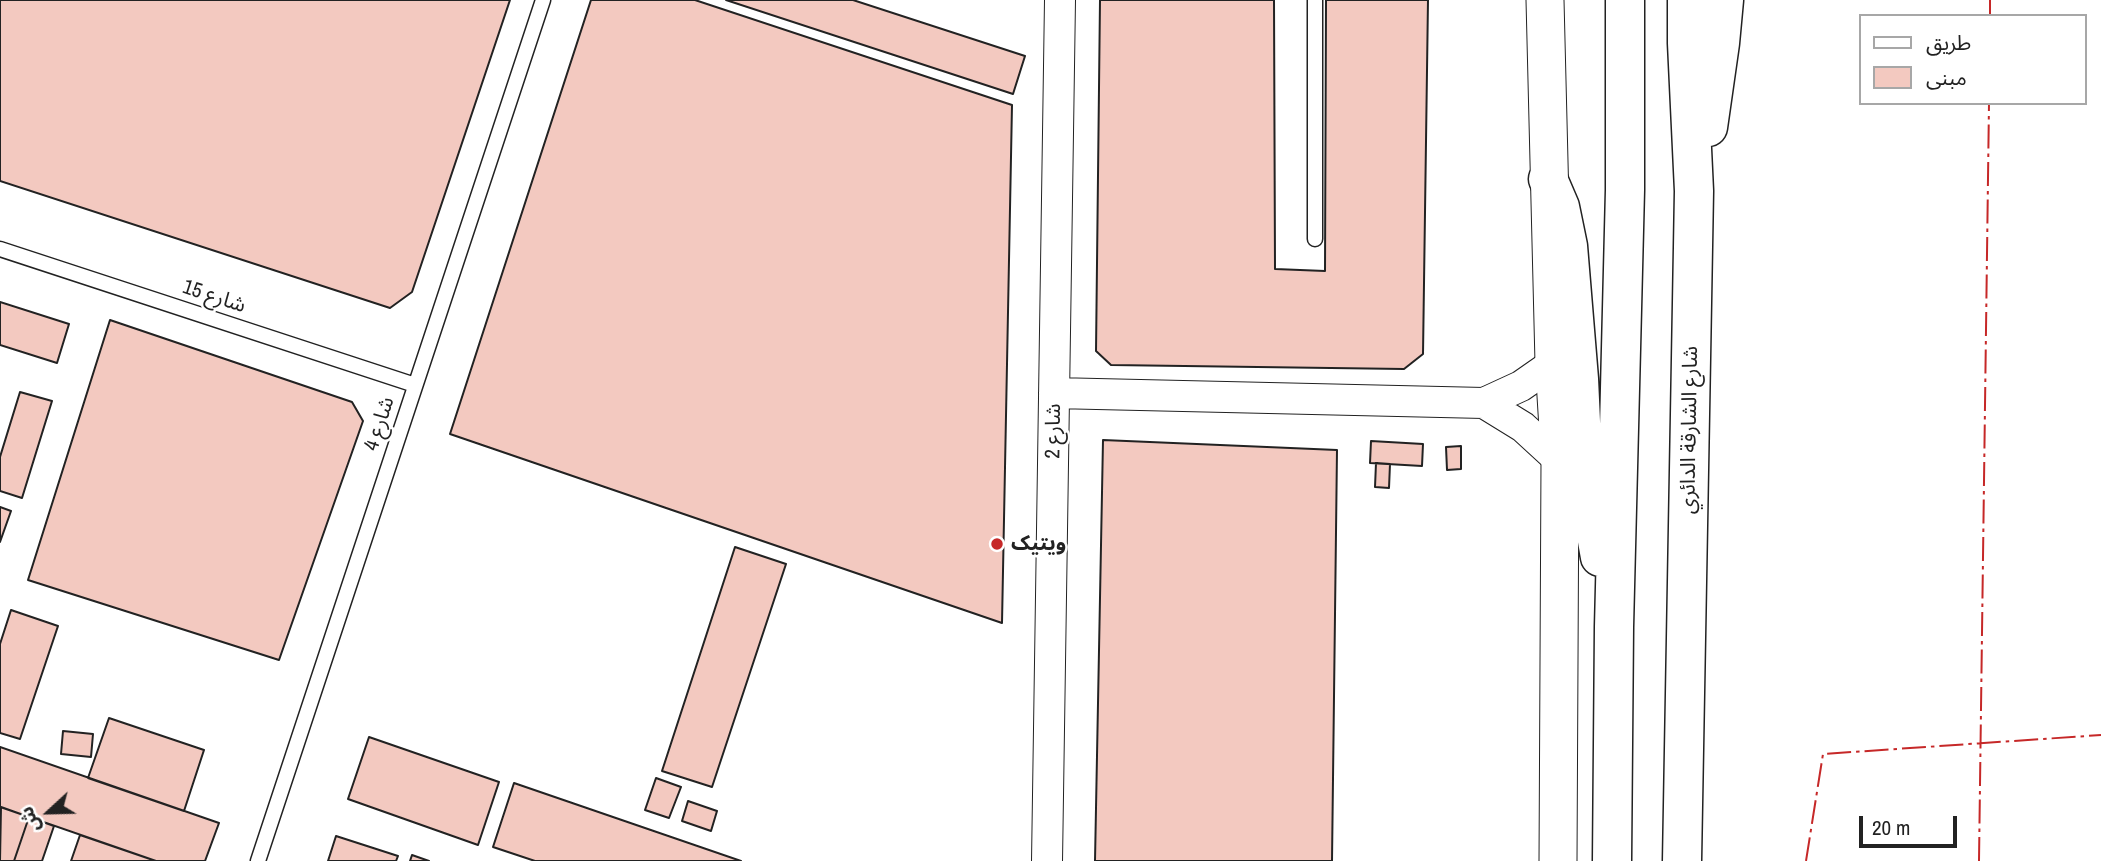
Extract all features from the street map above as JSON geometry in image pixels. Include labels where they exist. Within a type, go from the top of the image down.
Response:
[{"type":"highway","points":[[1612,861],[1614,626],[1625,190],[1625,0]]},
{"type":"highway","name":"شارع الشارقة الدائري","points":[[1682,861],[1695,191],[1687,0]]},
{"type":"highway","points":[[1695,191],[1712,106],[1724,0]]},
{"type":"highway","points":[[1548,179],[1560,207],[1568,246],[1587,485],[1614,626]]},
{"type":"street","name":"شارع 2","points":[[1047,861],[1059,0]]},
{"type":"street","points":[[1545,0],[1548,179],[1560,461],[1558,861]]},
{"type":"street","points":[[1054,393],[1484,403],[1521,386],[1554,363]]},
{"type":"street","points":[[1484,403],[1523,427],[1560,461]]},
{"type":"lane","name":"شارع 4","points":[[258,861],[543,0]]},
{"type":"lane","points":[[1315,0],[1315,239]]},
{"type":"lane","name":"شارع 15","points":[[0,249],[415,385]]},
{"type":"building","points":[[0,0],[510,0],[412,292],[390,308],[0,181]]},
{"type":"building","points":[[591,0],[695,0],[1012,105],[1002,623],[450,434]]},
{"type":"building","points":[[726,0],[853,0],[1025,56],[1013,94]]},
{"type":"building","points":[[1100,0],[1274,0],[1275,269],[1325,271],[1326,0],[1428,0],[1423,354],[1404,369],[1111,365],[1096,351]]},
{"type":"building","points":[[0,302],[69,324],[57,363],[0,345]]},
{"type":"building","points":[[110,320],[352,402],[363,421],[279,660],[28,580]]},
{"type":"building","points":[[20,392],[52,401],[22,498],[0,491],[0,457]]},
{"type":"building","points":[[1103,440],[1337,450],[1332,861],[1095,861]]},
{"type":"building","points":[[1371,441],[1423,444],[1422,466],[1370,463]]},
{"type":"building","points":[[1461,446],[1461,469],[1447,470],[1446,447]]},
{"type":"building","points":[[1376,463],[1390,464],[1389,488],[1375,487]]},
{"type":"building","points":[[0,507],[11,511],[0,542]]},
{"type":"building","points":[[735,547],[786,564],[712,787],[662,771]]},
{"type":"building","points":[[11,610],[58,626],[20,739],[0,733],[0,644]]},
{"type":"building","points":[[109,718],[204,750],[184,811],[88,778]]},
{"type":"building","points":[[63,731],[93,734],[91,757],[61,754]]},
{"type":"building","points":[[369,737],[499,782],[478,845],[348,799]]},
{"type":"building","points":[[0,747],[219,823],[205,861],[156,861],[0,807]]},
{"type":"building","points":[[656,778],[681,787],[669,818],[645,810]]},
{"type":"building","points":[[514,783],[741,861],[535,861],[493,847]]},
{"type":"building","points":[[688,801],[717,811],[711,831],[682,821]]},
{"type":"building","points":[[1,807],[29,817],[14,861],[0,861]]},
{"type":"building","points":[[29,817],[54,826],[42,861],[14,861]]},
{"type":"building","points":[[80,835],[153,860],[153,861],[71,861]]},
{"type":"building","points":[[336,836],[398,856],[396,861],[328,861]]},
{"type":"building","points":[[412,855],[429,861],[410,861]]},
{"type":"power","points":[[1990,0],[1990,14]]},
{"type":"power","points":[[1979,861],[1989,105]]},
{"type":"power","points":[[1806,861],[1823,754],[2101,735]]},
{"type":"place","name":"ویتیک","points":[[997,544]]}]
